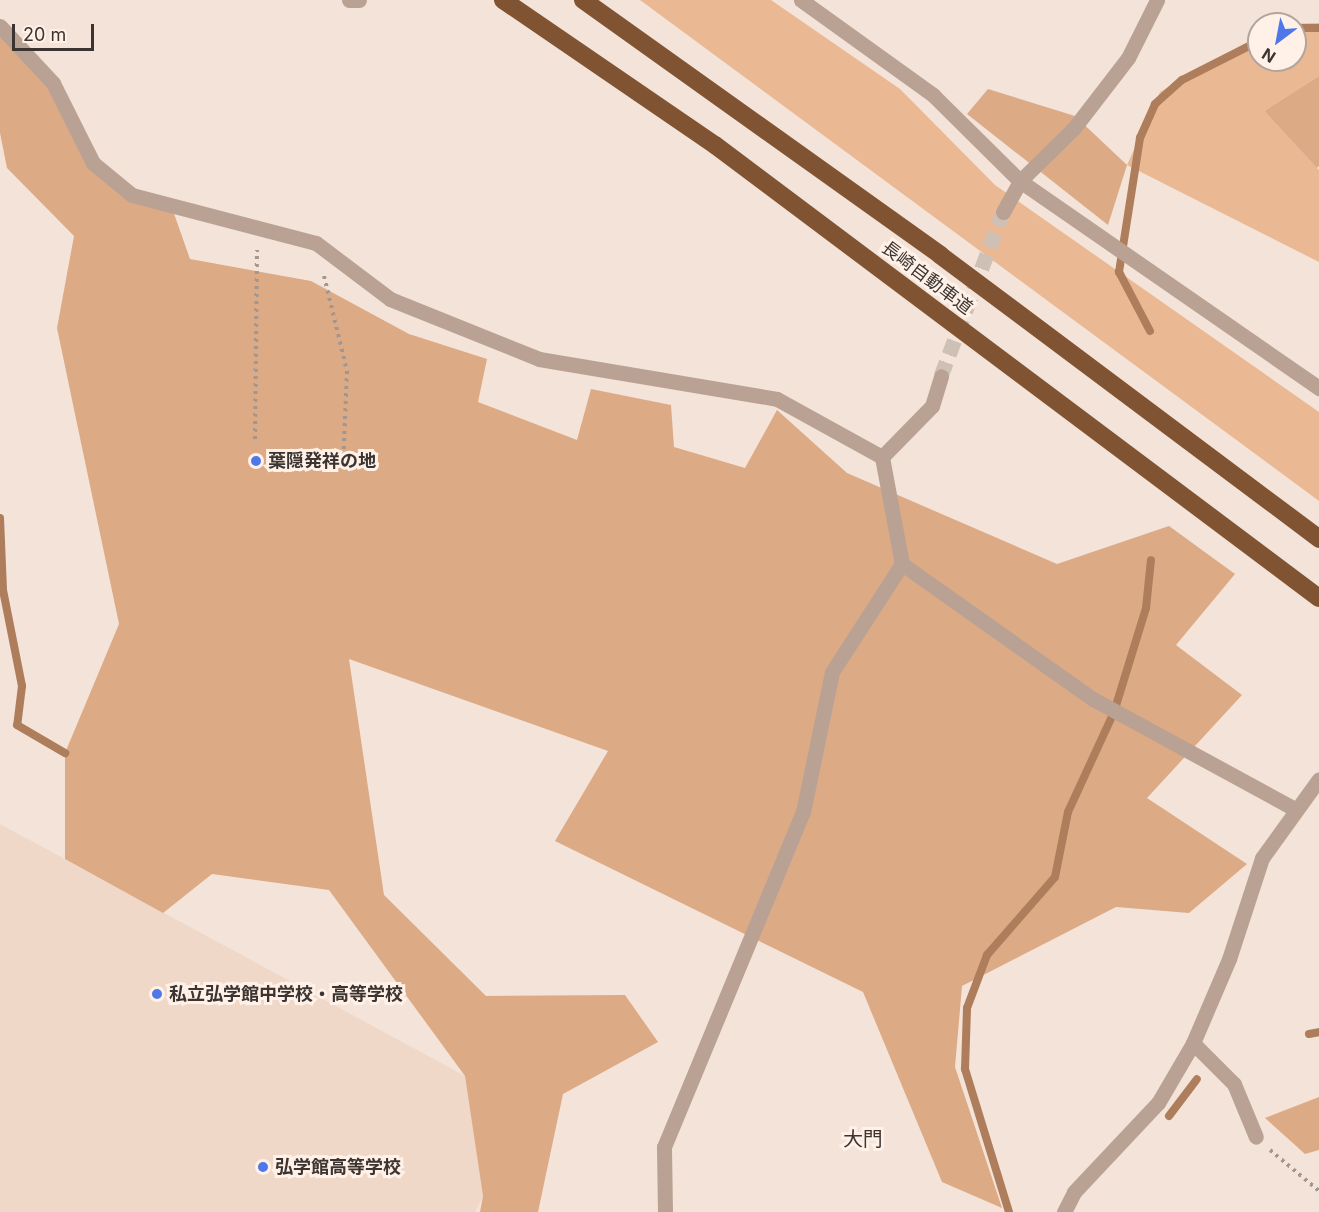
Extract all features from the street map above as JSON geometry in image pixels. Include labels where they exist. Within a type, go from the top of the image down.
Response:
[{"type":"highway","name":"長崎自動車道","points":[[503,0],[715,145],[1319,598]]},
{"type":"highway","name":"長崎自動車道","points":[[583,0],[940,255],[1319,539]]},
{"type":"street","points":[[349,0],[359,0]]},
{"type":"street","points":[[801,0],[933,95],[1020,181],[1319,388]]},
{"type":"street","points":[[1003,212],[1020,181],[1074,128],[1128,58],[1157,0]]},
{"type":"street","points":[[0,26],[53,83],[93,163],[132,195],[316,243],[390,299],[539,359],[777,399],[882,457]]},
{"type":"street","points":[[882,457],[932,406],[940,376]]},
{"type":"street","points":[[665,1212],[664,1147],[803,812],[832,672],[902,564],[882,457]]},
{"type":"street","points":[[902,564],[1093,699],[1295,808]]},
{"type":"street","points":[[1064,1212],[1074,1192],[1158,1103],[1193,1043],[1229,959],[1263,858],[1295,808],[1319,779]]},
{"type":"street","points":[[1193,1043],[1234,1084],[1256,1137]]},
{"type":"path","points":[[255,439],[253,285],[259,228]]},
{"type":"path","points":[[316,243],[348,371],[344,465]]},
{"type":"path","points":[[1256,1137],[1319,1191]]},
{"type":"shaded area","points":[[640,0],[771,0],[900,89],[995,185],[1319,412],[1319,501]]},
{"type":"shaded area","points":[[1307,23],[1319,23],[1319,76],[1264,111],[1319,170],[1319,262],[1127,165],[1160,92],[1247,43],[1247,72],[1307,72]]},
{"type":"shaded area","points":[[0,26],[53,83],[93,163],[132,195],[171,205],[190,259],[311,281],[409,334],[487,359],[478,402],[577,440],[591,389],[671,405],[674,447],[745,468],[777,410],[847,473],[1057,564],[1169,526],[1235,574],[1176,645],[1242,695],[1147,798],[1247,864],[1189,913],[1116,907],[962,986],[955,1067],[1002,1208],[942,1182],[863,992],[555,841],[608,751],[349,659],[384,895],[486,996],[625,995],[658,1042],[563,1094],[538,1212],[480,1212],[483,1196],[465,1076],[329,890],[212,874],[163,913],[65,859],[65,753],[119,624],[57,328],[74,236],[7,168],[0,133]]},
{"type":"shaded area","points":[[1319,76],[1319,166],[1317,168],[1264,111]]},
{"type":"shaded area","points":[[988,89],[1075,116],[1127,165],[1108,225],[967,114]]},
{"type":"shaded area","name":"私立弘学館中学校・高等学校","points":[[0,824],[465,1076],[483,1196],[475,1212],[0,1212]]},
{"type":"shaded area","points":[[1319,1097],[1319,1150],[1305,1154],[1265,1118]]},
{"type":"waterway","points":[[1307,28],[1319,28]]},
{"type":"waterway","points":[[1150,331],[1119,272],[1140,138],[1155,104],[1182,80],[1247,47]]},
{"type":"waterway","points":[[0,518],[3,590],[22,686],[17,725],[65,753]]},
{"type":"waterway","points":[[1009,1212],[965,1069],[967,1008],[987,955],[1055,877],[1068,812],[1114,712],[1146,608],[1151,560]]},
{"type":"waterway","points":[[1309,1034],[1319,1032]]},
{"type":"waterway","points":[[1169,1116],[1197,1079]]},
{"type":"tunnel","points":[[941,376],[1003,212]]},
{"type":"place","name":"葉隠発祥の地","points":[[256,461]]},
{"type":"place","name":"私立弘学館中学校・高等学校","points":[[157,994]]},
{"type":"place","name":"弘学館高等学校","points":[[263,1167]]},
{"type":"district","name":"大門","points":[[863,1139]]}]
